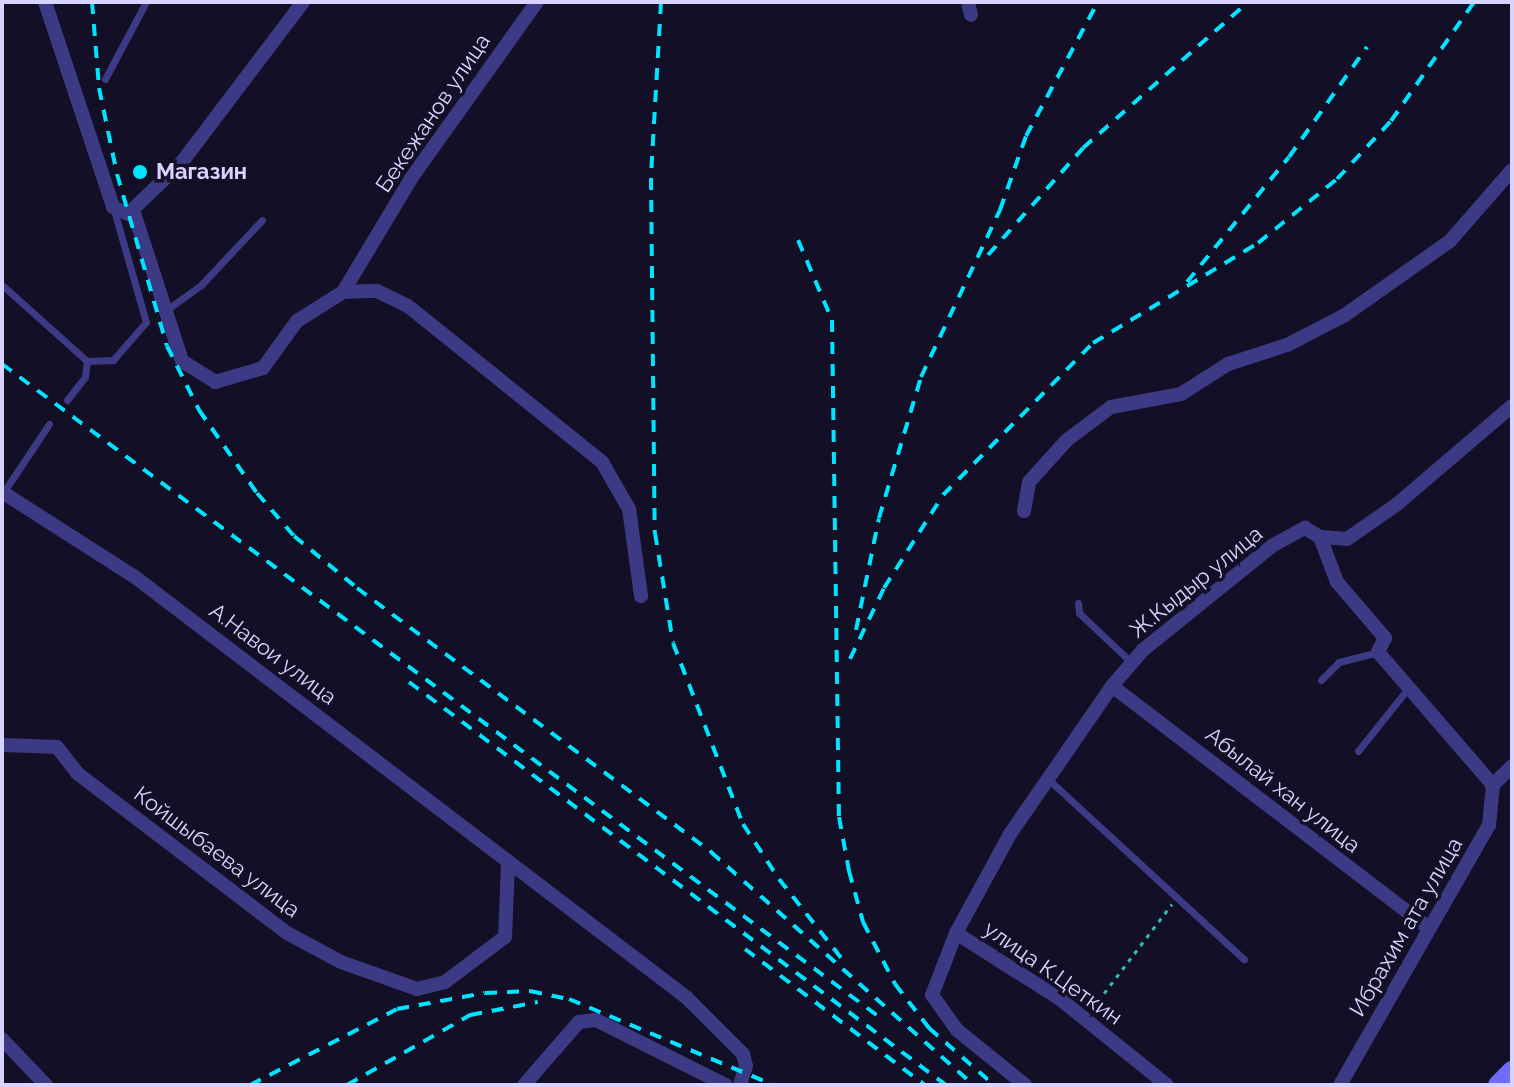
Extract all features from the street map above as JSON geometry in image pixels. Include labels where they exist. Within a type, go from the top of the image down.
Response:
[{"type":"main road","points":[[1498,1085],[1512,1071]]},
{"type":"street","points":[[45,2],[113,207],[128,214],[182,162],[303,2]]},
{"type":"street","name":"Бекежанов улица","points":[[133,210],[182,361],[215,382],[263,368],[297,321],[343,292],[412,177],[537,2]]},
{"type":"street","points":[[1024,511],[1029,482],[1067,440],[1111,407],[1181,394],[1228,364],[1287,345],[1345,315],[1450,241],[1512,170]]},
{"type":"street","points":[[343,292],[377,291],[408,306],[602,462],[629,509],[641,596]]},
{"type":"street","name":"Ж.Кыдыр улица","points":[[956,933],[1010,834],[1112,686],[1132,663],[1272,546],[1305,528],[1320,537],[1347,539],[1396,505],[1509,413]]},
{"type":"street","name":"А.Навои улица","points":[[2,493],[135,577],[429,797],[508,864],[709,1017],[743,1054],[746,1066],[740,1085]]},
{"type":"street","points":[[1320,537],[1337,582],[1385,638],[1378,652],[1411,685],[1493,785],[1512,766]]},
{"type":"street","name":"Абылай хан улица","points":[[1112,686],[1429,928]]},
{"type":"street","name":"Койшыбаева улица","points":[[2,745],[57,747],[77,773],[287,933],[341,962],[417,989],[445,982],[505,937],[508,864]]},
{"type":"street","name":"Ибрахим ата улица","points":[[1340,1085],[1489,825],[1493,785]]},
{"type":"street","name":"улица К.Цеткин","points":[[1025,1085],[957,1030],[932,995],[956,933],[1084,1019],[1167,1085]]},
{"type":"street","points":[[524,1085],[559,1041],[579,1022],[596,1020],[726,1085]]},
{"type":"street","points":[[2,1039],[46,1085]]},
{"type":"lane","points":[[105,79],[146,2]]},
{"type":"lane","points":[[2,285],[87,361],[113,360],[146,322],[113,207]]},
{"type":"lane","points":[[164,312],[201,285],[262,220]]},
{"type":"lane","points":[[67,400],[85,377],[87,361]]},
{"type":"lane","points":[[2,493],[49,424]]},
{"type":"lane","points":[[1078,603],[1079,613],[1132,663]]},
{"type":"lane","points":[[1321,680],[1339,662],[1378,652]]},
{"type":"lane","points":[[1358,751],[1411,685]]},
{"type":"lane","points":[[1049,780],[1244,959]]},
{"type":"path","points":[[1084,1019],[1177,898]]},
{"type":"railway","points":[[92,2],[99,88],[117,174],[167,346],[199,410],[257,493],[294,536],[357,588],[711,852],[973,1085]]},
{"type":"railway","points":[[661,2],[651,178],[655,533],[673,643],[743,824],[779,879],[845,963]]},
{"type":"railway","points":[[856,630],[879,518],[921,377],[1000,210],[1026,136],[1098,2]]},
{"type":"railway","points":[[988,255],[1083,148],[1248,2]]},
{"type":"railway","points":[[850,659],[884,588],[943,495],[1093,343],[1258,243],[1337,179],[1391,121],[1474,2]]},
{"type":"railway","points":[[1187,282],[1289,157],[1367,47]]},
{"type":"railway","points":[[798,240],[832,320],[839,817],[849,871],[863,922],[895,984],[929,1028],[994,1085]]},
{"type":"railway","points":[[2,364],[878,1016]]},
{"type":"railway","points":[[409,682],[946,1085]]},
{"type":"railway","points":[[745,949],[925,1085]]},
{"type":"railway","points":[[250,1085],[397,1009],[485,993],[530,991],[569,999],[774,1085]]},
{"type":"railway","points":[[347,1085],[470,1015],[538,1002]]},
{"type":"place","name":"Магазин","points":[[140,172]]}]
